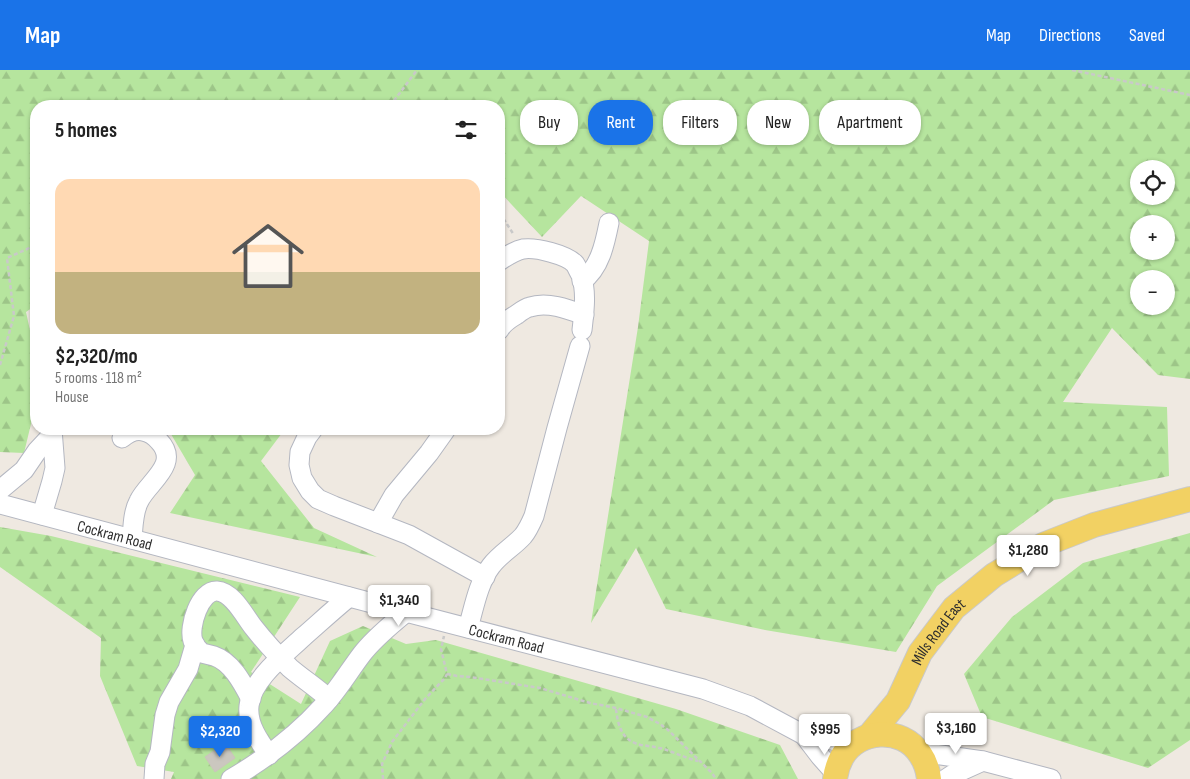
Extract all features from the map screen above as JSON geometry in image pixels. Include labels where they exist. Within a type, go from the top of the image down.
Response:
[{"type":"main road","name":"Mills Road East","points":[[836,776],[839,762],[845,752],[861,740],[898,701],[920,653],[954,608],[994,575],[1044,545],[1094,525],[1190,499]]},
{"type":"main road","points":[[898,701],[916,749],[926,764],[929,779]]},
{"type":"main road","points":[[861,740],[884,734],[900,737],[916,749]]},
{"type":"street","points":[[582,281],[600,258],[609,223]]},
{"type":"street","points":[[468,628],[481,584],[491,566],[523,536],[534,516],[582,330],[584,287],[575,264],[568,259],[545,250],[533,248],[505,257]]},
{"type":"street","points":[[505,322],[530,307],[541,305],[554,306],[568,309],[582,330]]},
{"type":"street","points":[[0,490],[24,470],[50,435]]},
{"type":"street","points":[[42,515],[55,468],[52,435]]},
{"type":"street","points":[[132,539],[138,503],[142,495],[161,474],[166,460],[163,444],[152,435]]},
{"type":"street","points":[[309,435],[300,452],[299,465],[302,478],[310,491],[318,499],[409,534],[485,577]]},
{"type":"street","points":[[378,523],[394,495],[442,435]]},
{"type":"street","name":"Cockram Road","points":[[0,504],[703,689],[750,706],[804,735],[861,740]]},
{"type":"street","points":[[251,699],[242,681],[224,661],[215,656],[202,654],[193,642],[194,618],[200,603],[209,593],[216,591],[224,593],[232,599],[256,631],[290,668],[329,699]]},
{"type":"street","points":[[269,755],[256,735],[249,717],[249,705],[259,683],[274,663],[349,597]]},
{"type":"street","points":[[231,779],[269,755],[304,725],[329,699],[372,642],[406,612]]},
{"type":"street","points":[[151,774],[160,752],[167,708],[188,669],[195,645]]},
{"type":"street","name":"Cockram Road","points":[[804,735],[836,776]]},
{"type":"street","points":[[916,749],[983,761],[1051,779]]},
{"type":"street","points":[[946,779],[983,761]]},
{"type":"path","points":[[394,100],[417,70]]},
{"type":"path","points":[[1072,70],[1190,95]]},
{"type":"path","points":[[505,221],[512,230],[522,250]]},
{"type":"path","points":[[0,365],[14,316],[7,258],[30,248]]},
{"type":"path","points":[[383,779],[382,764],[392,742],[447,674],[441,649],[448,623]]},
{"type":"path","points":[[447,674],[540,688],[647,717],[660,724],[676,738],[716,779]]},
{"type":"path","points":[[616,708],[620,731],[626,738],[633,742],[664,749],[699,761]]},
{"type":"green space","points":[[0,70],[1190,70],[1190,379],[1158,375],[1112,328],[1063,402],[1167,407],[1169,476],[1054,500],[937,586],[896,652],[765,630],[666,609],[636,548],[591,623],[638,327],[649,241],[581,196],[542,237],[505,197],[505,100],[30,100],[30,309],[26,312],[30,330],[30,428],[24,453],[0,452]]},
{"type":"green space","points":[[172,435],[280,435],[261,461],[314,528],[377,557],[170,513],[195,475]]},
{"type":"green space","points":[[0,527],[51,536],[300,597],[251,672],[301,704],[330,641],[363,626],[406,644],[436,640],[676,709],[780,745],[798,779],[171,779],[174,772],[137,766],[100,676],[101,638],[0,567]]},
{"type":"green space","points":[[1190,533],[1190,740],[1148,768],[982,717],[964,674],[1012,617],[1083,563]]},
{"type":"building","points":[[225,743],[235,758],[215,772],[205,757]]}]
